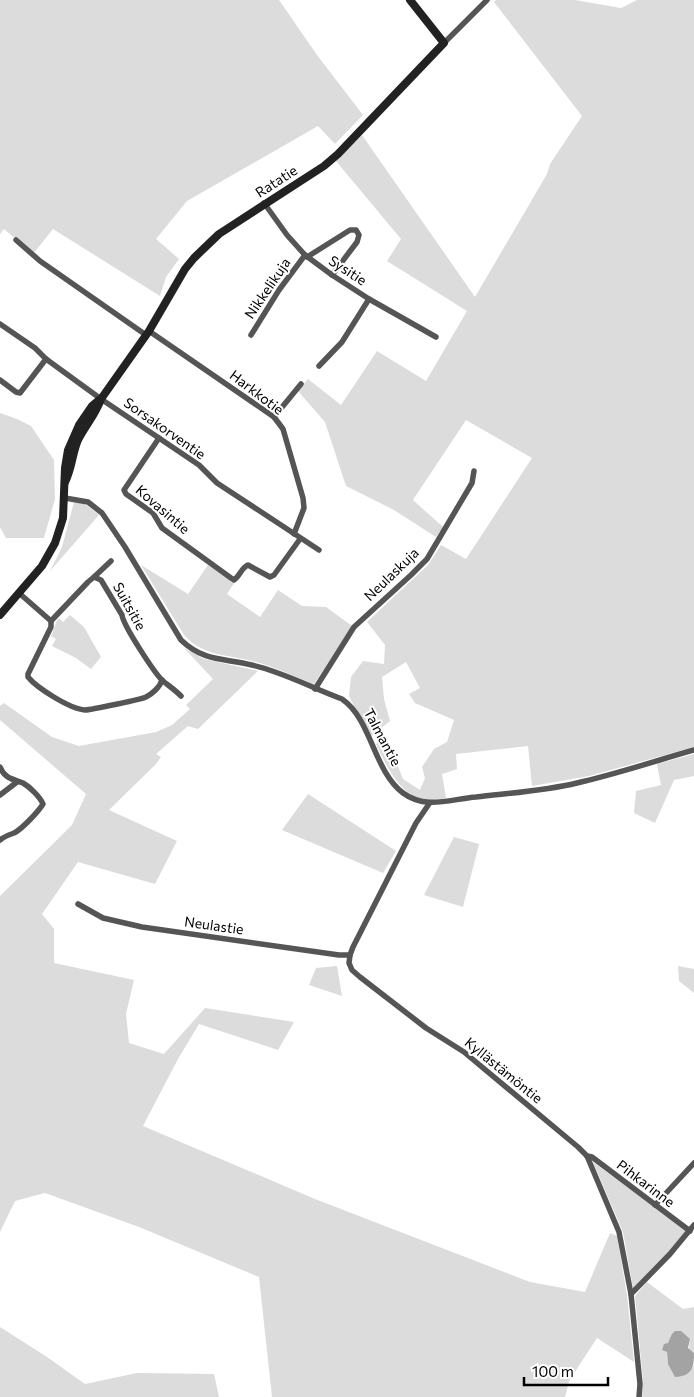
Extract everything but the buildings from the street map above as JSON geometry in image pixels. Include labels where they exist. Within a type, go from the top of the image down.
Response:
[{"type":"street","points":[[410,0],[444,43]]},
{"type":"street","name":"Ratatie","points":[[0,615],[42,566],[55,543],[62,518],[68,450],[73,438],[84,418],[96,402],[101,399],[148,333],[185,269],[219,234],[324,166],[338,154],[487,0]]},
{"type":"street","name":"Sysitie","points":[[264,204],[287,235],[306,256],[369,299],[436,337]]},
{"type":"street","points":[[306,256],[350,230],[356,230],[359,235],[357,242],[332,275]]},
{"type":"street","name":"Harkkotie","points":[[16,240],[40,261],[274,417],[283,429],[303,498],[304,508],[294,534]]},
{"type":"street","name":"Nikkelikuja","points":[[251,335],[279,290],[306,256]]},
{"type":"street","points":[[319,366],[342,342],[369,299]]},
{"type":"street","name":"Sorsakorventie","points":[[0,324],[35,348],[46,359],[101,399],[199,465],[217,482],[319,550]]},
{"type":"street","points":[[0,380],[20,393],[46,359]]},
{"type":"street","points":[[274,417],[301,384]]},
{"type":"street","name":"Kovasintie","points":[[159,438],[124,490],[126,494],[153,513],[162,528],[212,565],[234,580],[245,566],[248,565],[270,577],[274,575],[300,539]]},
{"type":"street","name":"Neulaskuja","points":[[315,689],[354,627],[427,559],[472,483],[474,471]]},
{"type":"street","name":"Talmantie","points":[[64,498],[88,502],[102,513],[125,547],[181,640],[190,648],[201,655],[252,665],[342,699],[348,703],[359,718],[379,760],[396,786],[410,798],[428,804]]},
{"type":"street","points":[[94,577],[111,561]]},
{"type":"street","name":"Suitsitie","points":[[52,621],[94,577],[101,580],[122,615],[123,621],[134,640],[162,680],[181,696]]},
{"type":"street","points":[[19,593],[52,621],[28,677],[54,697],[68,705],[84,710],[146,698],[160,685],[162,680]]},
{"type":"street","points":[[350,955],[416,823],[428,804],[576,784],[694,750]]},
{"type":"street","points":[[0,767],[2,772],[17,782],[22,783],[41,798],[43,804],[16,832],[4,836],[0,840]]},
{"type":"street","points":[[0,795],[17,782]]},
{"type":"street","name":"Neulastie","points":[[78,904],[103,918],[142,927],[350,955]]},
{"type":"street","name":"Kyllästämöntie","points":[[350,955],[349,964],[352,970],[360,977],[426,1028],[464,1052],[587,1156],[619,1232],[631,1294],[640,1384],[639,1397]]},
{"type":"street","name":"Pihkarinne","points":[[587,1156],[592,1157],[690,1231]]},
{"type":"street","points":[[656,1205],[694,1164]]},
{"type":"street","points":[[631,1294],[694,1225]]},
{"type":"shaded area","points":[[0,0],[279,0],[317,55],[363,115],[335,144],[318,126],[187,201],[156,239],[179,259],[166,277],[160,296],[53,229],[33,254],[4,229],[0,234]]},
{"type":"shaded area","points":[[496,0],[575,0],[621,8],[637,0],[694,0],[694,747],[589,776],[532,786],[528,746],[456,754],[457,769],[442,774],[446,798],[430,800],[411,794],[403,788],[390,771],[376,744],[383,739],[391,748],[403,779],[420,790],[425,778],[422,767],[434,749],[447,742],[454,720],[415,703],[409,694],[420,688],[406,662],[382,677],[384,699],[390,721],[370,737],[349,696],[351,677],[363,661],[384,664],[385,645],[367,622],[428,565],[441,545],[466,559],[532,458],[466,420],[413,500],[443,527],[436,537],[394,510],[346,486],[325,422],[298,391],[308,379],[341,405],[377,351],[426,381],[467,311],[387,261],[401,239],[336,161],[362,135],[475,297],[547,174],[550,164],[582,116],[494,2]]},
{"type":"shaded area","points":[[0,413],[31,426],[54,460],[55,499],[44,538],[6,538],[0,527]]},
{"type":"shaded area","points":[[74,502],[85,504],[99,515],[50,571],[62,547]]},
{"type":"shaded area","points":[[141,565],[188,594],[208,565],[234,583],[227,594],[260,617],[278,590],[302,606],[326,607],[352,626],[314,684],[263,664],[209,652],[200,648],[184,635]]},
{"type":"shaded area","points":[[70,615],[84,627],[101,657],[91,669],[76,658],[52,646],[56,639],[51,636],[57,620],[59,618],[63,622]]},
{"type":"shaded area","points":[[184,648],[204,659],[258,671],[198,729],[188,726],[156,754],[161,757],[156,764],[109,810],[177,841],[155,884],[78,862],[42,914],[54,929],[54,963],[134,980],[126,1014],[129,1043],[164,1054],[205,1008],[294,1022],[278,1050],[199,1024],[178,1059],[143,1126],[315,1199],[530,1282],[585,1292],[610,1233],[617,1236],[627,1295],[634,1362],[597,1338],[569,1381],[565,1397],[272,1397],[259,1277],[139,1227],[45,1193],[15,1201],[0,1232],[0,896],[72,825],[86,794],[0,720],[0,706],[4,703],[52,737],[79,746],[156,732],[172,725],[190,709],[186,705],[213,679]]},
{"type":"shaded area","points":[[694,754],[694,776],[674,780],[655,823],[634,813],[636,791],[661,785],[657,764]]},
{"type":"shaded area","points":[[308,794],[396,851],[383,873],[282,830]]},
{"type":"shaded area","points":[[454,837],[479,844],[463,907],[424,895]]},
{"type":"shaded area","points":[[337,966],[342,996],[309,985],[316,968]]},
{"type":"shaded area","points":[[678,966],[694,969],[694,993],[679,981]]},
{"type":"shaded area","points":[[593,1162],[688,1232],[633,1288],[623,1232]]},
{"type":"shaded area","points":[[647,1282],[683,1309],[694,1307],[694,1353],[689,1349],[690,1339],[685,1336],[671,1339],[663,1350],[667,1352],[668,1364],[689,1373],[694,1365],[694,1397],[642,1397],[643,1381],[635,1296]]},
{"type":"shaded area","points":[[0,1327],[85,1384],[137,1373],[214,1374],[219,1397],[0,1397]]},
{"type":"shaded area","points":[[675,1331],[681,1331],[690,1339],[688,1348],[694,1353],[691,1370],[685,1375],[675,1377],[668,1364],[667,1352],[662,1350],[664,1344],[668,1343]]}]
